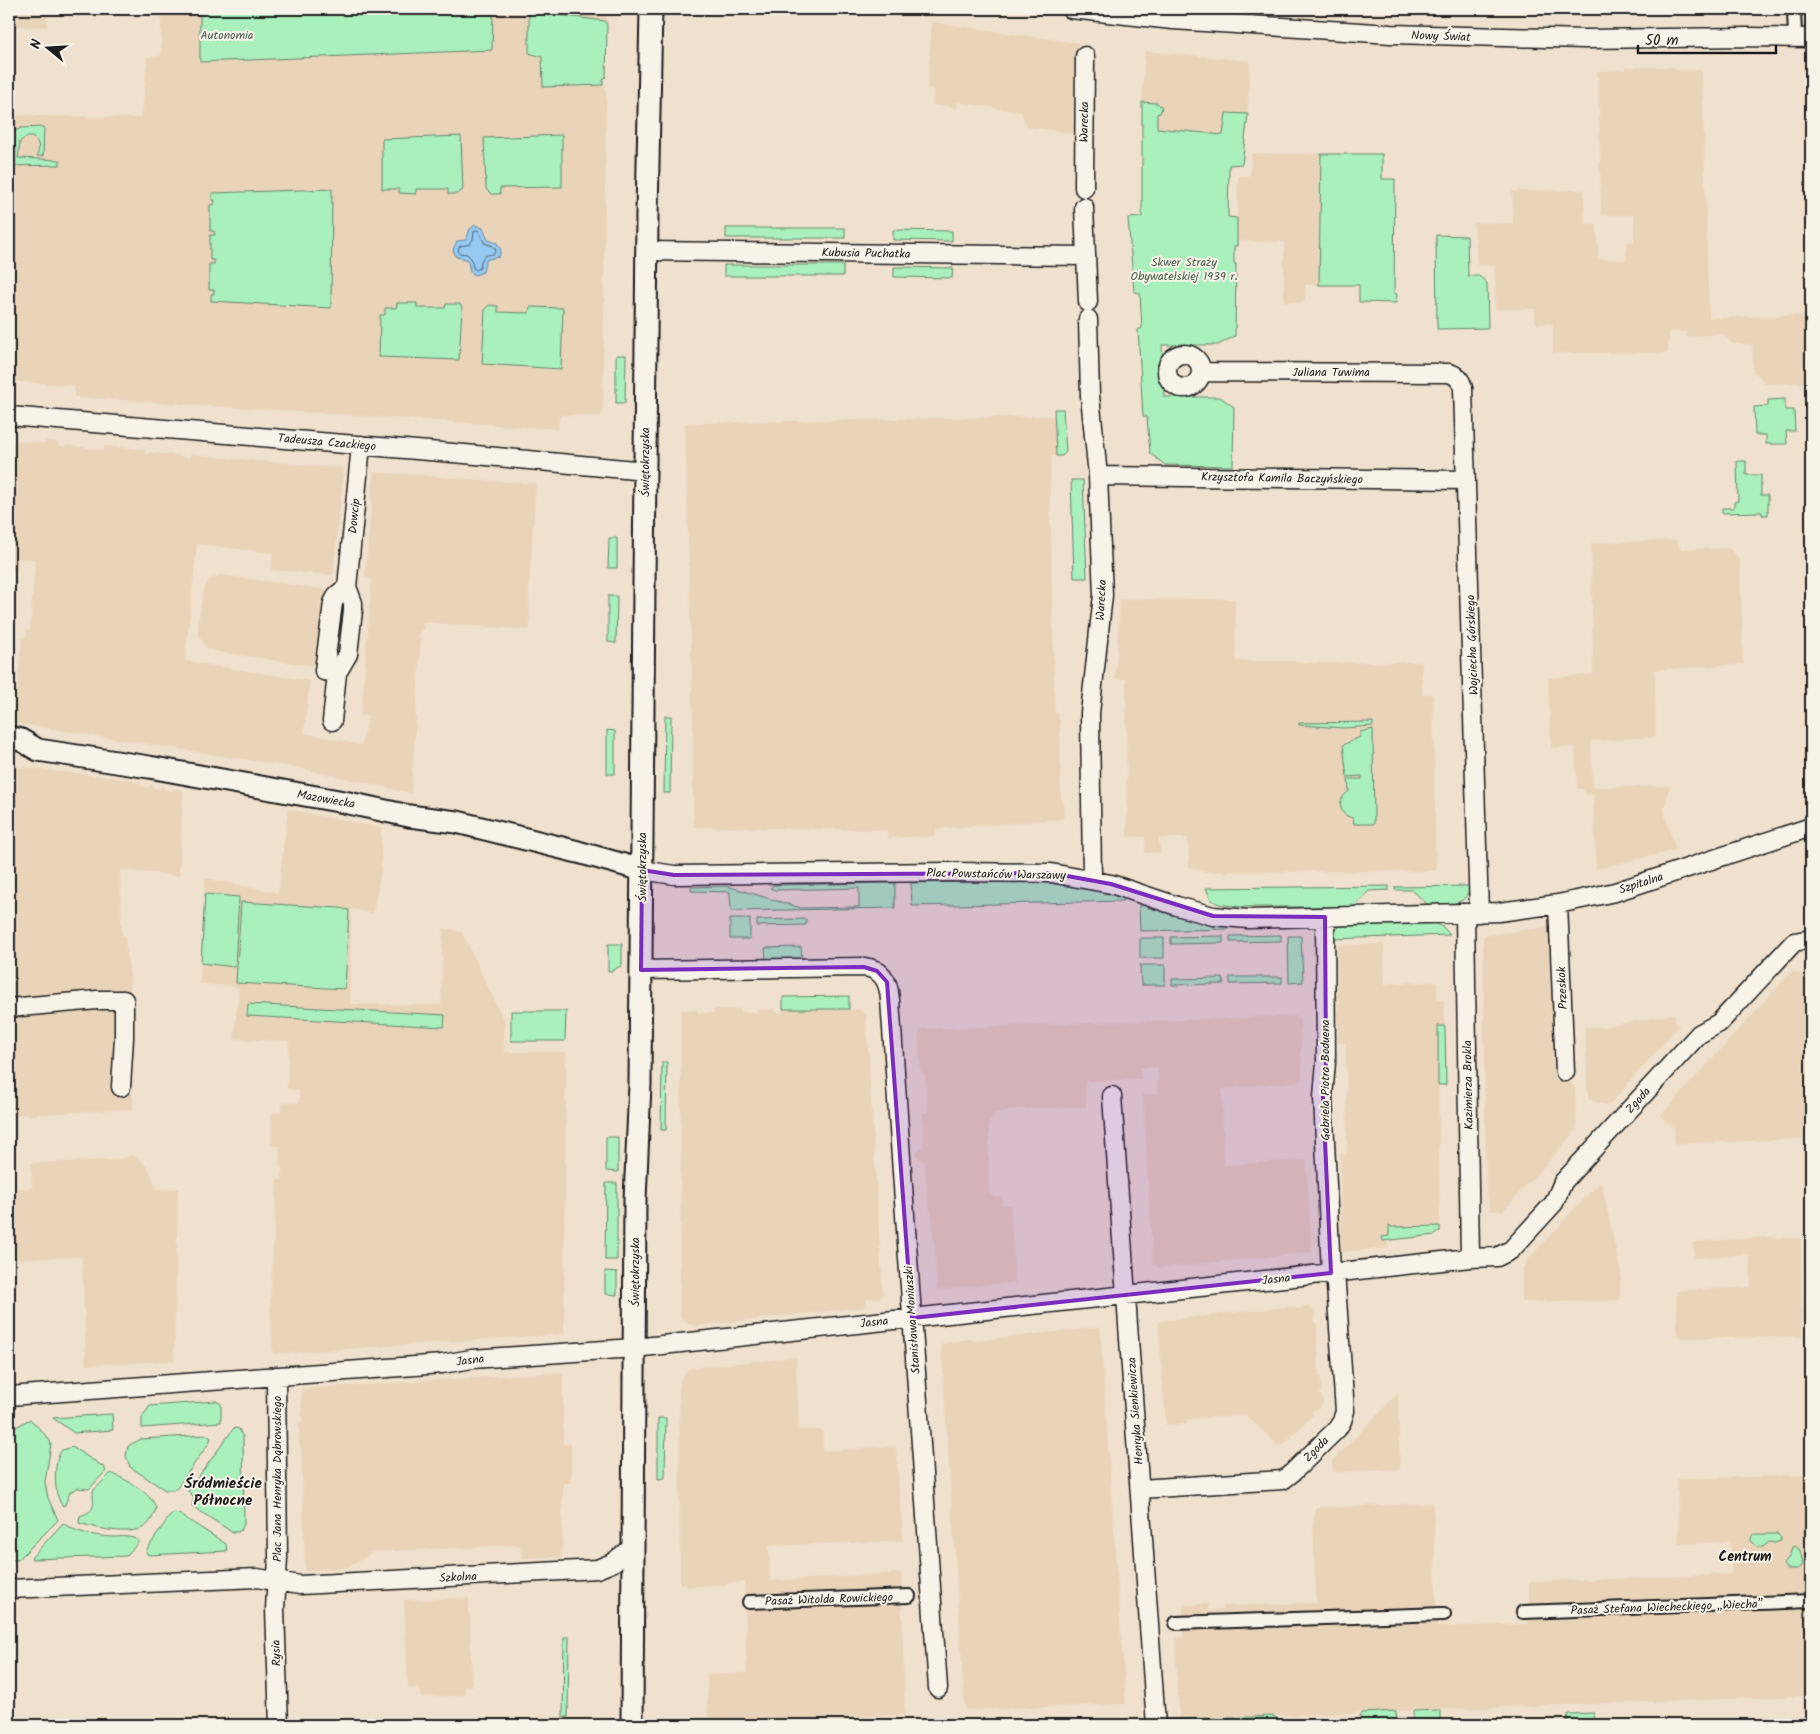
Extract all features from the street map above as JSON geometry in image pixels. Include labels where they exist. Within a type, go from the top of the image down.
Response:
[{"type":"street","name":"Świętokrzyska","points":[[632,1725],[635,1200],[640,1084],[646,251],[651,9]]},
{"type":"street","name":"Nowy Świat","points":[[1071,9],[1173,20],[1400,34],[1585,39],[1803,38]]},
{"type":"street","points":[[1794,9],[1803,38]]},
{"type":"street","name":"Warecka","points":[[1084,188],[1085,56]]},
{"type":"street","name":"Warecka","points":[[1084,207],[1090,396],[1098,476],[1103,595],[1091,697],[1092,880]]},
{"type":"street","name":"Kubusia Puchatka","points":[[646,251],[1086,256]]},
{"type":"street","name":"Juliana Tuwima","points":[[1202,372],[1449,373],[1460,379]]},
{"type":"street","name":"Wojciecha Górskiego","points":[[1460,379],[1463,388],[1466,480],[1472,913]]},
{"type":"street","name":"Tadeusza Czackiego","points":[[9,416],[645,471]]},
{"type":"street","name":"Dowcip","points":[[332,721],[337,673],[348,654],[353,610],[353,603],[347,587],[361,445]]},
{"type":"street","name":"Krzysztofa Kamila Baczyńskiego","points":[[1098,476],[1466,480]]},
{"type":"street","name":"Mazowiecka","points":[[9,736],[38,750],[142,766],[413,816],[452,821],[642,870]]},
{"type":"street","points":[[9,749],[38,750]]},
{"type":"street","name":"Szpitalna","points":[[1472,913],[1504,912],[1558,904],[1615,892],[1811,827]]},
{"type":"street","name":"Plac Powstańców Warszawy","points":[[642,870],[674,875],[950,872],[1051,873],[1111,884],[1213,916],[1248,919],[1472,913]]},
{"type":"street","name":"Przeskok","points":[[1558,904],[1565,1072]]},
{"type":"street","name":"Kazimierza Brokla","points":[[1470,1258],[1472,913]]},
{"type":"street","name":"Gabriela Piotra Boduena","points":[[1325,917],[1326,1062],[1323,1096],[1333,1273]]},
{"type":"street","name":"Zgoda","points":[[1470,1258],[1497,1257],[1511,1250],[1554,1203],[1563,1182],[1699,1034],[1718,1023],[1794,942],[1811,939]]},
{"type":"street","name":"Stanisława Moniuszki","points":[[641,970],[864,968],[877,970],[887,982],[889,988],[938,1688]]},
{"type":"street","points":[[9,1008],[97,1000],[124,1000],[121,1087]]},
{"type":"street","name":"Henryka Sienkiewicza","points":[[1112,1096],[1156,1725]]},
{"type":"street","name":"Jasna","points":[[276,1376],[442,1364],[472,1358],[634,1348],[1470,1258]]},
{"type":"street","name":"Zgoda","points":[[1140,1489],[1283,1480],[1337,1429],[1345,1411],[1333,1273]]},
{"type":"street","points":[[9,1396],[276,1376]]},
{"type":"street","name":"Plac Jana Henryka Dąbrowskiego","points":[[9,1589],[257,1578],[277,1582],[276,1376]]},
{"type":"street","name":"Szkolna","points":[[277,1582],[300,1585],[597,1570],[612,1563],[633,1547]]},
{"type":"street","name":"Rysia","points":[[277,1582],[275,1609],[279,1725]]},
{"type":"street","name":"Pasaż Witolda Rowickiego","points":[[749,1602],[908,1596]]},
{"type":"street","name":"Pasaż Stefana Wiecheckiego „Wiecha”","points":[[1523,1612],[1811,1602]]},
{"type":"street","points":[[1176,1623],[1444,1614]]},
{"type":"highlighted area","points":[[642,870],[674,875],[1051,873],[1111,884],[1213,916],[1325,917],[1326,1062],[1323,1097],[1331,1273],[912,1318],[887,982],[877,971],[864,967],[641,970]]},
{"type":"shaded area","points":[[9,9],[48,9],[47,27],[11,26],[9,22]]},
{"type":"shaded area","points":[[161,9],[608,9],[607,25],[605,21],[606,77],[603,80],[606,91],[602,416],[560,415],[558,429],[74,397],[74,386],[9,381],[9,115],[142,118],[147,57],[161,56]]},
{"type":"shaded area","points":[[932,22],[1078,43],[1075,133],[1027,127],[1021,112],[958,102],[957,108],[932,105],[934,89],[927,88]]},
{"type":"shaded area","points":[[1145,51],[1250,61],[1247,130],[1242,164],[1229,165],[1228,217],[1142,217],[1142,102]]},
{"type":"shaded area","points":[[1625,67],[1675,67],[1675,70],[1702,70],[1709,318],[1805,315],[1806,383],[1766,384],[1753,370],[1752,344],[1733,344],[1722,334],[1687,337],[1687,332],[1669,331],[1668,353],[1553,353],[1553,324],[1535,323],[1535,309],[1495,309],[1495,266],[1477,265],[1474,223],[1513,223],[1512,191],[1584,190],[1585,224],[1597,224],[1598,259],[1626,260],[1627,242],[1634,242],[1634,215],[1601,215],[1597,71],[1625,70]]},
{"type":"shaded area","points":[[1252,153],[1321,154],[1319,285],[1305,285],[1305,302],[1284,302],[1284,242],[1237,241],[1238,176],[1250,175]]},
{"type":"shaded area","points":[[1055,416],[1056,456],[1051,456],[1050,489],[1054,687],[1055,714],[1058,714],[1060,720],[1061,799],[1063,799],[1064,817],[1062,819],[936,829],[936,836],[888,838],[887,830],[693,827],[693,726],[685,423]]},
{"type":"shaded area","points":[[9,440],[44,443],[45,441],[57,442],[59,446],[65,447],[66,445],[104,450],[104,446],[131,448],[145,450],[145,454],[152,453],[189,458],[191,454],[344,468],[333,575],[271,570],[273,553],[197,544],[185,661],[310,681],[304,733],[361,745],[368,717],[361,715],[372,578],[365,577],[374,472],[536,484],[529,591],[530,630],[422,622],[422,626],[425,627],[419,632],[418,638],[421,639],[411,793],[298,768],[14,723],[22,637],[26,637],[26,631],[30,629],[35,559],[18,558],[17,574],[9,574]]},
{"type":"shaded area","points":[[1676,540],[1681,549],[1729,548],[1740,560],[1743,664],[1655,670],[1656,737],[1591,741],[1593,787],[1669,786],[1666,806],[1664,807],[1676,850],[1596,869],[1593,795],[1585,794],[1584,789],[1577,789],[1575,747],[1551,748],[1548,678],[1593,674],[1591,543]]},
{"type":"shaded area","points":[[221,575],[323,589],[327,593],[328,599],[318,663],[312,666],[213,651],[206,648],[198,634],[198,621],[204,589],[209,580]]},
{"type":"shaded area","points":[[1120,599],[1235,599],[1236,661],[1299,661],[1299,663],[1422,662],[1422,695],[1433,694],[1436,871],[1206,872],[1189,867],[1188,838],[1159,838],[1160,853],[1145,853],[1145,837],[1127,837],[1126,679],[1115,679]]},
{"type":"shaded area","points":[[9,766],[133,780],[135,783],[141,782],[141,786],[149,788],[150,784],[153,785],[153,788],[161,789],[162,786],[164,790],[183,790],[179,876],[120,870],[122,935],[125,937],[130,978],[133,1109],[9,1116]]},
{"type":"shaded area","points":[[288,809],[381,828],[381,869],[373,913],[351,909],[350,1004],[441,1005],[443,928],[462,932],[505,1023],[504,1052],[566,1052],[564,1334],[273,1354],[270,1301],[277,1180],[282,1180],[282,1168],[279,1167],[280,1146],[271,1146],[272,1113],[281,1113],[281,1103],[299,1103],[299,1090],[287,1089],[289,1041],[234,1039],[239,987],[200,984],[205,878],[278,893]]},
{"type":"shaded area","points":[[1551,926],[1557,1071],[1575,1087],[1577,1130],[1503,1211],[1492,1211],[1486,1193],[1483,936]]},
{"type":"shaded area","points":[[1384,944],[1385,984],[1437,982],[1437,1000],[1444,1000],[1445,1026],[1438,1026],[1440,1231],[1435,1235],[1388,1240],[1388,1248],[1341,1252],[1340,1154],[1347,1154],[1346,1043],[1338,1043],[1337,945]]},
{"type":"shaded area","points":[[1792,971],[1804,976],[1803,1139],[1675,1144],[1674,1128],[1660,1116]]},
{"type":"shaded area","points":[[714,1009],[740,1009],[741,1012],[757,1012],[757,1010],[774,1009],[774,1012],[783,1012],[782,1009],[849,1009],[860,1010],[866,1014],[883,1297],[866,1299],[866,1307],[695,1326],[687,1323],[681,1317],[681,1010],[714,1013]]},
{"type":"shaded area","points":[[1675,1014],[1675,1023],[1679,1026],[1608,1106],[1588,1099],[1585,1027],[1603,1027]]},
{"type":"shaded area","points":[[1295,1016],[1300,1021],[1302,1081],[1222,1089],[1224,1165],[1306,1160],[1312,1252],[1159,1268],[1153,1263],[1143,1095],[1158,1094],[1157,1067],[1140,1067],[1141,1079],[1085,1081],[1086,1107],[1017,1109],[995,1113],[994,1118],[989,1120],[989,1193],[994,1197],[1002,1197],[1002,1205],[1010,1205],[1015,1282],[937,1290],[933,1222],[927,1194],[925,1163],[915,1154],[924,1145],[922,1113],[928,1113],[925,1075],[920,1070],[919,1033],[922,1029]]},
{"type":"shaded area","points":[[132,1155],[148,1168],[157,1189],[178,1189],[174,1361],[86,1365],[82,1257],[9,1259],[9,1189],[32,1188],[31,1163],[116,1160]]},
{"type":"shaded area","points":[[1601,1181],[1621,1273],[1620,1300],[1522,1302],[1522,1271],[1527,1260]]},
{"type":"shaded area","points":[[1766,1237],[1801,1238],[1802,1337],[1682,1338],[1677,1336],[1676,1291],[1751,1287],[1749,1254],[1694,1258],[1693,1242]]},
{"type":"shaded area","points":[[1295,1306],[1297,1310],[1309,1306],[1315,1313],[1313,1322],[1317,1324],[1319,1376],[1322,1391],[1319,1393],[1322,1396],[1323,1403],[1319,1409],[1312,1411],[1313,1415],[1280,1448],[1246,1415],[1188,1419],[1187,1424],[1166,1425],[1158,1321]]},
{"type":"shaded area","points":[[1100,1327],[1126,1704],[965,1710],[941,1344],[971,1339],[974,1341]]},
{"type":"shaded area","points":[[796,1357],[799,1430],[823,1430],[823,1451],[896,1446],[903,1541],[769,1546],[770,1581],[901,1573],[905,1715],[708,1722],[707,1675],[747,1673],[744,1582],[731,1583],[725,1586],[686,1587],[686,1584],[680,1584],[679,1387],[685,1372],[691,1368]]},
{"type":"shaded area","points":[[563,1372],[563,1444],[571,1444],[571,1483],[563,1483],[562,1557],[524,1558],[521,1557],[520,1545],[373,1552],[347,1568],[305,1571],[301,1446],[299,1445],[299,1422],[302,1422],[301,1389]]},
{"type":"shaded area","points":[[1398,1394],[1400,1470],[1333,1472],[1332,1461]]},
{"type":"shaded area","points":[[1811,1475],[1811,1696],[1179,1719],[1175,1638],[1184,1637],[1183,1605],[1208,1604],[1208,1611],[1221,1609],[1224,1606],[1316,1603],[1313,1524],[1316,1508],[1432,1503],[1437,1627],[1528,1624],[1529,1582],[1731,1574],[1731,1542],[1679,1544],[1677,1479]]},
{"type":"shaded area","points":[[469,1598],[472,1686],[465,1686],[465,1695],[421,1697],[419,1688],[408,1688],[404,1600]]},
{"type":"green space","name":"Autonomia","points":[[200,9],[471,9],[487,11],[493,14],[492,50],[200,62]]},
{"type":"green space","points":[[529,11],[605,21],[607,25],[606,77],[603,80],[603,85],[543,87],[542,57],[529,53]]},
{"type":"green space","name":"Skwer Straży Obywatelskiej 1939 r.","points":[[1142,102],[1157,103],[1162,107],[1160,113],[1157,114],[1157,128],[1223,135],[1226,113],[1248,114],[1242,164],[1229,165],[1228,217],[1237,218],[1237,246],[1234,246],[1234,264],[1236,264],[1235,336],[1218,345],[1162,345],[1164,397],[1220,397],[1234,407],[1233,466],[1165,465],[1150,453],[1147,417],[1143,416],[1138,330],[1142,328],[1140,293],[1134,292],[1128,218],[1142,217]]},
{"type":"green space","points":[[44,127],[43,156],[37,156],[37,142],[32,137],[28,137],[20,142],[18,158],[60,160],[60,165],[9,166],[9,134],[21,128]]},
{"type":"green space","points":[[562,135],[562,187],[500,188],[500,194],[491,194],[486,189],[484,138]]},
{"type":"green space","points":[[461,136],[463,190],[457,194],[448,194],[448,189],[416,189],[416,194],[399,193],[399,189],[382,189],[382,139]]},
{"type":"green space","points":[[1321,154],[1382,154],[1382,179],[1395,179],[1394,293],[1397,294],[1396,303],[1359,302],[1359,285],[1319,285]]},
{"type":"green space","points":[[332,189],[331,308],[211,301],[211,294],[214,294],[214,290],[209,290],[209,264],[214,264],[214,260],[210,260],[210,235],[215,235],[214,231],[210,231],[210,205],[214,204],[215,200],[212,200],[212,193]]},
{"type":"green space","points":[[726,228],[845,228],[845,238],[726,238]]},
{"type":"green space","points":[[893,230],[952,231],[952,241],[893,240]]},
{"type":"green space","points":[[1436,235],[1467,236],[1468,276],[1479,276],[1487,283],[1488,328],[1437,329]]},
{"type":"green space","points":[[724,265],[843,265],[843,276],[724,276]]},
{"type":"green space","points":[[894,267],[953,268],[952,278],[894,277]]},
{"type":"green space","points":[[397,303],[417,303],[417,308],[445,308],[446,304],[460,304],[462,308],[459,360],[379,357],[380,315],[385,315],[385,308],[396,308]]},
{"type":"green space","points":[[489,305],[498,306],[498,312],[529,313],[530,307],[563,308],[561,369],[482,364],[485,309]]},
{"type":"green space","points":[[616,355],[626,355],[625,403],[616,403]]},
{"type":"green space","points":[[1785,399],[1785,410],[1794,410],[1795,431],[1786,431],[1787,444],[1766,444],[1766,435],[1755,435],[1754,407],[1768,406],[1768,400]]},
{"type":"green space","points":[[1054,409],[1063,409],[1066,452],[1062,456],[1056,456]]},
{"type":"green space","points":[[1737,461],[1746,461],[1746,475],[1761,475],[1761,495],[1768,495],[1768,515],[1762,515],[1762,512],[1722,513],[1722,508],[1734,508],[1734,502],[1738,501]]},
{"type":"green space","points":[[1071,480],[1083,480],[1087,578],[1074,578]]},
{"type":"green space","points":[[609,538],[617,538],[617,568],[608,568]]},
{"type":"green space","points":[[608,596],[617,596],[616,643],[608,642]]},
{"type":"green space","points":[[665,716],[671,716],[670,793],[664,793]]},
{"type":"green space","points":[[1373,722],[1373,726],[1344,728],[1299,725],[1299,723]]},
{"type":"green space","points":[[1373,729],[1374,824],[1354,824],[1353,818],[1344,814],[1340,806],[1342,798],[1349,791],[1348,779],[1362,779],[1362,776],[1347,777],[1343,745],[1360,737],[1360,732]]},
{"type":"green space","points":[[607,730],[615,731],[615,774],[607,774]]},
{"type":"green space","points":[[1024,881],[1062,885],[1111,894],[1123,898],[1123,901],[912,906],[911,883]]},
{"type":"green space","points":[[895,883],[895,908],[731,911],[730,892],[691,891],[691,887],[727,886],[801,908],[859,907],[859,888],[774,890],[770,888],[774,885]]},
{"type":"green space","points":[[1389,886],[1389,890],[1369,891],[1354,907],[1240,907],[1219,904],[1211,900],[1206,888]]},
{"type":"green space","points":[[1470,886],[1465,898],[1448,904],[1428,905],[1412,890],[1395,890],[1395,887]]},
{"type":"green space","points":[[205,894],[239,897],[235,967],[201,963]]},
{"type":"green space","points":[[241,902],[349,910],[345,989],[236,983]]},
{"type":"green space","points":[[1139,903],[1181,916],[1229,926],[1229,929],[1140,931]]},
{"type":"green space","points":[[730,919],[750,919],[750,939],[730,939]]},
{"type":"green space","points":[[806,919],[806,925],[757,926],[757,920]]},
{"type":"green space","points":[[1432,922],[1443,927],[1450,935],[1331,939],[1333,930],[1340,926]]},
{"type":"green space","points":[[1281,935],[1281,941],[1230,942],[1230,936]]},
{"type":"green space","points":[[1223,936],[1223,943],[1171,944],[1171,937]]},
{"type":"green space","points":[[1288,936],[1301,936],[1303,982],[1289,983]]},
{"type":"green space","points":[[1140,938],[1164,938],[1164,958],[1140,958]]},
{"type":"green space","points":[[608,944],[622,944],[622,965],[612,971],[608,971]]},
{"type":"green space","points":[[801,947],[802,962],[770,962],[766,959],[765,948]]},
{"type":"green space","points":[[1140,965],[1165,965],[1165,985],[1141,985]]},
{"type":"green space","points":[[1230,977],[1282,977],[1282,983],[1230,984]]},
{"type":"green space","points":[[1223,978],[1224,984],[1172,985],[1172,979]]},
{"type":"green space","points":[[849,996],[849,1009],[783,1009],[783,997]]},
{"type":"green space","points":[[248,1004],[445,1015],[444,1027],[247,1016]]},
{"type":"green space","points":[[511,1011],[566,1011],[565,1041],[511,1041]]},
{"type":"green space","points":[[1438,1026],[1445,1026],[1446,1085],[1438,1085]]},
{"type":"green space","points":[[662,1062],[667,1062],[666,1130],[661,1130]]},
{"type":"green space","points":[[606,1137],[618,1137],[618,1172],[606,1171]]},
{"type":"green space","points":[[606,1183],[617,1183],[617,1260],[605,1260]]},
{"type":"green space","points":[[1389,1225],[1392,1227],[1440,1226],[1440,1231],[1435,1235],[1383,1241],[1382,1237],[1389,1236]]},
{"type":"green space","points":[[605,1271],[617,1272],[617,1295],[605,1294]]},
{"type":"green space","points":[[216,1401],[221,1404],[221,1422],[142,1428],[142,1417],[150,1406]]},
{"type":"green space","points":[[112,1414],[113,1430],[74,1433],[53,1418]]},
{"type":"green space","points":[[658,1418],[666,1418],[665,1478],[658,1479]]},
{"type":"green space","points":[[30,1419],[49,1439],[51,1444],[45,1482],[48,1498],[58,1520],[18,1560],[9,1560],[9,1431]]},
{"type":"green space","points":[[234,1428],[239,1429],[243,1437],[244,1524],[238,1532],[232,1532],[192,1506],[194,1497],[188,1491]]},
{"type":"green space","points":[[207,1435],[211,1438],[209,1443],[177,1488],[173,1490],[165,1490],[130,1467],[126,1456],[128,1446],[141,1439]]},
{"type":"green space","points":[[72,1447],[104,1467],[106,1471],[89,1489],[77,1488],[70,1492],[63,1506],[57,1495],[55,1478],[57,1462],[62,1450]]},
{"type":"green space","points":[[111,1473],[137,1487],[153,1502],[156,1508],[150,1521],[144,1527],[138,1530],[121,1531],[79,1523],[80,1516],[89,1512],[93,1507],[93,1491]]},
{"type":"green space","points":[[174,1513],[179,1514],[226,1544],[227,1551],[148,1555],[146,1552],[148,1548],[169,1517]]},
{"type":"green space","points":[[63,1523],[73,1529],[86,1533],[106,1537],[129,1537],[139,1541],[126,1556],[32,1559]]},
{"type":"green space","points":[[1754,1534],[1777,1534],[1781,1541],[1769,1542],[1763,1547],[1758,1547],[1751,1541]]},
{"type":"green space","points":[[1795,1546],[1800,1550],[1803,1565],[1798,1569],[1786,1569],[1783,1564],[1789,1557],[1792,1547]]},
{"type":"green space","points":[[564,1637],[569,1637],[568,1717],[563,1717]]},
{"type":"green space","points":[[1440,1710],[1440,1720],[1413,1721],[1413,1711]]},
{"type":"green space","points":[[1396,1711],[1397,1722],[1360,1723],[1362,1713]]},
{"type":"green space","points":[[1594,1713],[1595,1725],[1567,1725],[1568,1714]]},
{"type":"green space","points":[[1274,1716],[1277,1719],[1277,1725],[1225,1725],[1225,1718]]},
{"type":"green space","points":[[1215,1718],[1215,1725],[1166,1725],[1165,1720]]},
{"type":"water","points":[[475,225],[483,228],[488,240],[497,243],[501,250],[499,257],[488,259],[483,272],[475,275],[470,272],[468,261],[456,257],[453,250],[457,241],[466,240],[470,229]]},
{"type":"district","name":"Śródmieście Północne","points":[[223,1492]]},
{"type":"district","name":"Centrum","points":[[1745,1556]]}]
